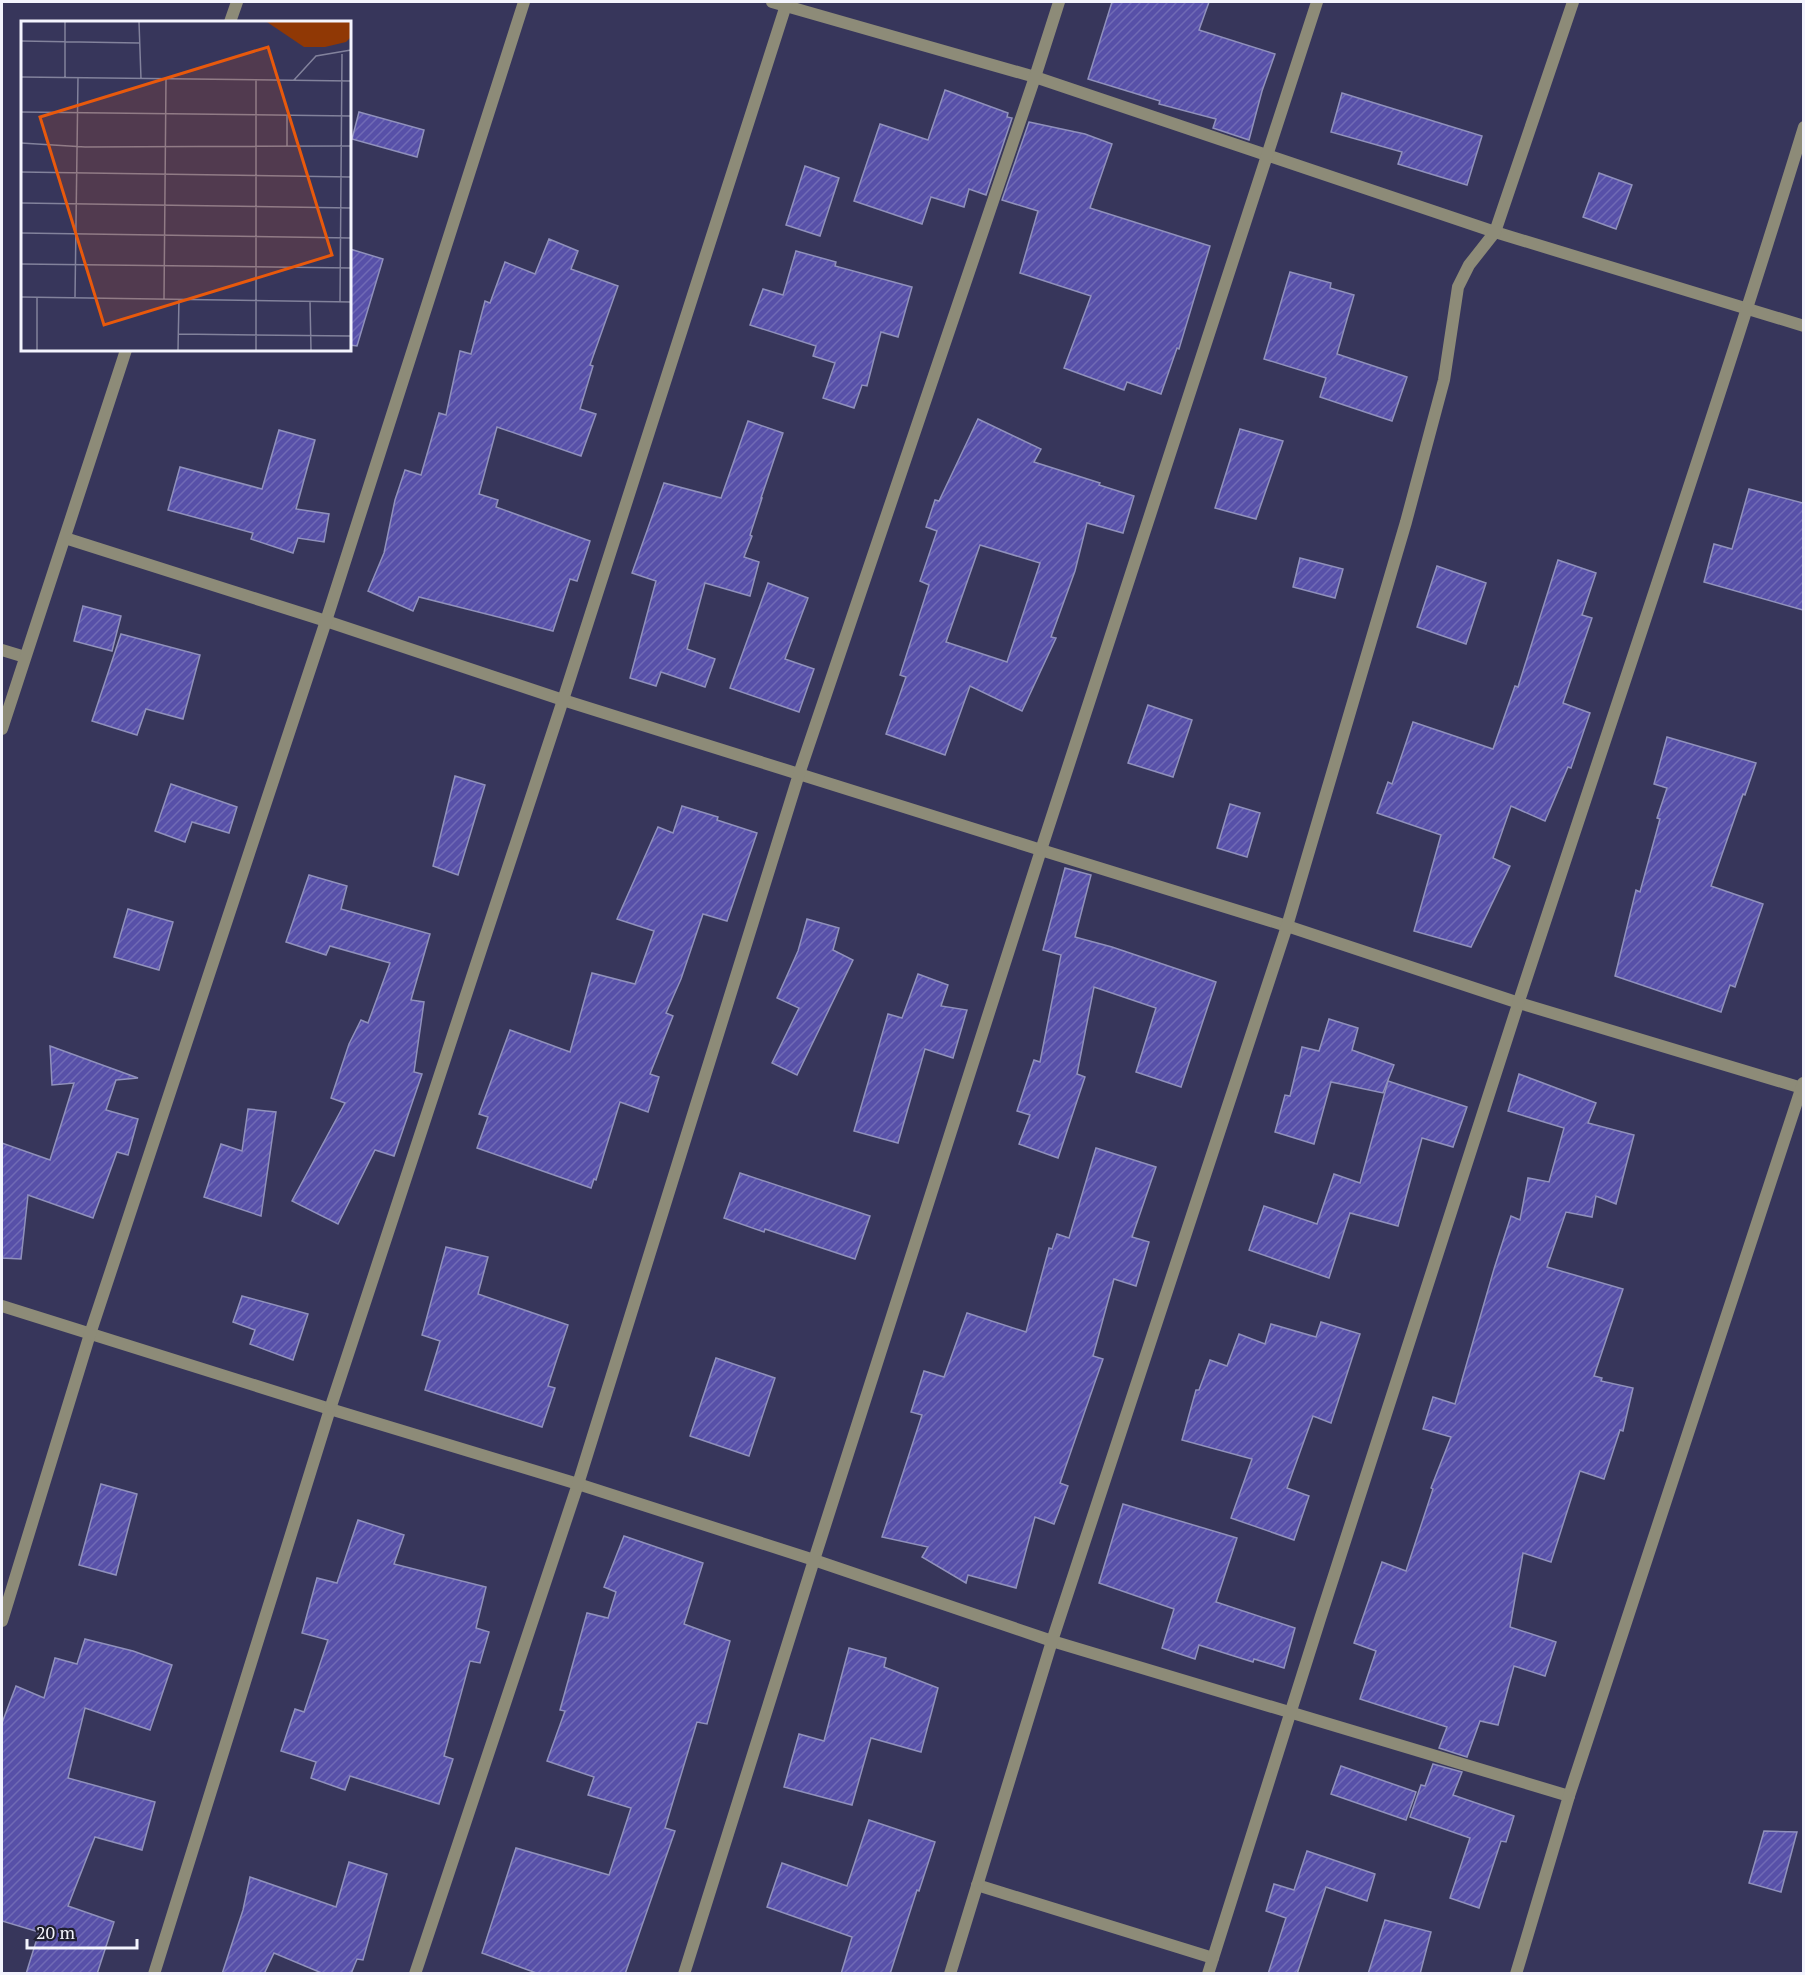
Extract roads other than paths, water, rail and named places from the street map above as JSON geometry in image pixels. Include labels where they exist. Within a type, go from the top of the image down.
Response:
[{"type":"street","points":[[230,21],[237,2]]},
{"type":"street","points":[[2,1621],[90,1334],[326,621],[524,2]]},
{"type":"street","points":[[772,2],[786,4],[1035,76],[1495,232],[1803,326]]},
{"type":"street","points":[[415,1974],[578,1484],[799,774],[1059,2]]},
{"type":"street","points":[[684,1974],[1041,850],[1317,2]]},
{"type":"street","points":[[950,1974],[1052,1641],[1287,926],[1406,522],[1444,380],[1458,287],[1469,265],[1495,232],[1573,2]]},
{"type":"street","points":[[154,1974],[330,1410],[563,700],[786,4]]},
{"type":"street","points":[[1209,1974],[1289,1713],[1519,1003],[1748,308],[1803,127]]},
{"type":"street","points":[[2,729],[126,351]]},
{"type":"street","points":[[65,538],[326,621],[563,700],[1287,926],[1519,1003],[1803,1085],[1569,1796],[1516,1974]]},
{"type":"street","points":[[2,650],[25,657]]},
{"type":"street","points":[[2,1306],[330,1410],[578,1484],[814,1560],[1052,1641],[1569,1796]]},
{"type":"street","points":[[977,1885],[1213,1958]]}]
